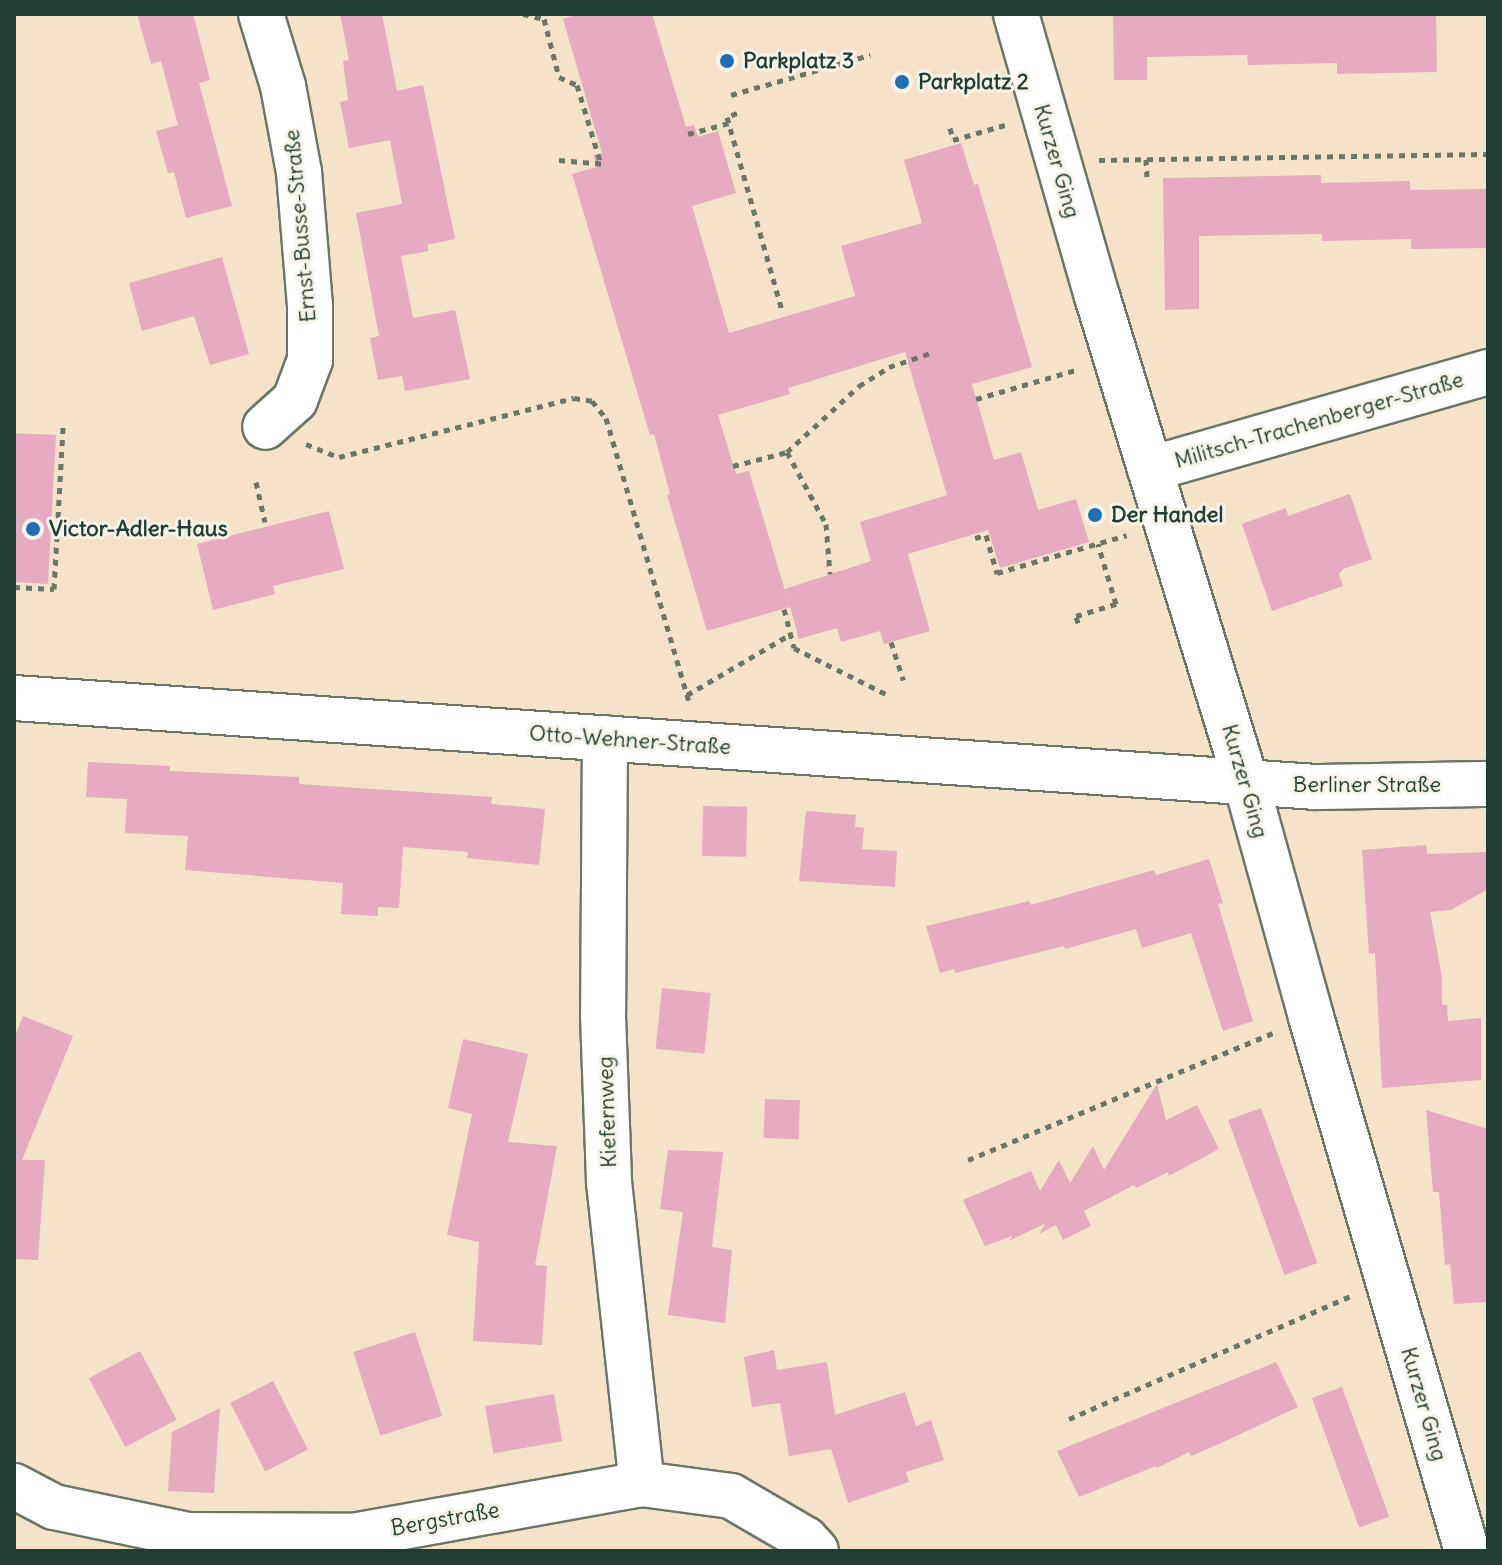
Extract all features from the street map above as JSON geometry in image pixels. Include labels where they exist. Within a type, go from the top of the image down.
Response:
[{"type":"street","name":"Ernst-Busse-Straße","points":[[261,14],[283,86],[299,172],[310,305],[310,360],[295,400],[265,427]]},
{"type":"street","name":"Kurzer Ging","points":[[1016,14],[1246,782],[1464,1550]]},
{"type":"street","name":"Militsch-Trachenberger-Straße","points":[[1150,469],[1488,372]]},
{"type":"street","name":"Otto-Wehner-Straße","points":[[14,698],[1246,782]]},
{"type":"street","name":"Kiefernweg","points":[[605,738],[603,1016],[609,1182],[642,1484]]},
{"type":"street","name":"Berliner Straße","points":[[1246,782],[1315,787],[1488,784]]},
{"type":"street","name":"Bergstraße","points":[[14,1486],[54,1507],[188,1535],[354,1544],[642,1484],[731,1496],[805,1539],[816,1551]]},
{"type":"path","points":[[523,14],[544,19],[559,77],[577,85],[603,164],[559,160]]},
{"type":"path","points":[[731,95],[870,55]]},
{"type":"path","points":[[737,113],[727,117],[783,313]]},
{"type":"path","points":[[950,128],[953,140],[1018,122]]},
{"type":"path","points":[[688,134],[729,123]]},
{"type":"path","points":[[1095,160],[1488,154]]},
{"type":"path","points":[[1146,159],[1147,177]]},
{"type":"path","points":[[733,466],[787,452],[859,386],[889,367],[934,352]]},
{"type":"path","points":[[976,399],[1089,366]]},
{"type":"path","points":[[265,427],[339,457],[574,398],[592,401],[606,418],[701,745]]},
{"type":"path","points":[[14,587],[54,589],[63,426]]},
{"type":"path","points":[[787,452],[828,529],[827,562],[830,574]]},
{"type":"path","points":[[256,482],[265,522]]},
{"type":"path","points":[[975,538],[986,535],[997,573],[1138,532]]},
{"type":"path","points":[[1078,623],[1076,616],[1116,604],[1098,544]]},
{"type":"path","points":[[784,609],[794,648],[888,695]]},
{"type":"path","points":[[687,695],[791,634]]},
{"type":"path","points":[[891,642],[903,680]]},
{"type":"path","points":[[968,1160],[1311,1017]]},
{"type":"path","points":[[1069,1419],[1387,1279]]},
{"type":"building","points":[[137,14],[193,14],[210,80],[199,83],[232,206],[186,218],[174,172],[168,173],[156,131],[178,125],[161,61],[151,64]]},
{"type":"building","points":[[340,14],[382,14],[397,91],[423,85],[455,239],[427,245],[429,251],[401,256],[413,318],[455,310],[470,379],[405,391],[402,376],[378,380],[370,338],[379,336],[356,213],[402,204],[390,140],[349,148],[340,102],[348,100],[343,61],[349,60]]},
{"type":"building","points":[[579,14],[652,14],[686,127],[694,125],[698,137],[718,131],[736,193],[692,206],[729,333],[855,296],[841,246],[922,223],[904,160],[961,143],[974,185],[978,184],[1032,367],[972,384],[994,460],[1021,452],[1038,510],[1076,499],[1089,542],[1000,568],[988,530],[908,554],[930,631],[884,644],[880,631],[841,642],[837,628],[799,639],[785,589],[871,561],[860,522],[947,495],[905,352],[788,388],[790,394],[718,415],[736,474],[749,471],[790,607],[707,631],[667,495],[670,494],[654,434],[650,435],[572,174],[597,167],[593,155],[602,153],[563,19]]},
{"type":"building","points":[[1113,14],[1436,14],[1437,72],[1337,74],[1337,63],[1248,65],[1247,55],[1147,57],[1147,80],[1114,80]]},
{"type":"building","points":[[1321,175],[1321,183],[1410,181],[1410,190],[1488,189],[1488,248],[1411,249],[1411,239],[1322,241],[1322,234],[1199,236],[1199,309],[1165,310],[1163,178]]},
{"type":"building","points":[[222,257],[249,354],[210,365],[194,316],[142,331],[129,283]]},
{"type":"building","name":"Victor-Adler-Haus","points":[[14,433],[56,435],[48,584],[14,582]]},
{"type":"building","points":[[1350,494],[1372,559],[1343,569],[1339,574],[1343,586],[1272,611],[1242,524],[1286,508],[1288,516]]},
{"type":"building","points":[[329,511],[344,569],[273,586],[275,594],[213,610],[197,544]]},
{"type":"building","points":[[88,762],[170,766],[170,771],[299,777],[299,784],[492,797],[491,804],[545,809],[539,865],[467,858],[468,852],[403,847],[399,908],[378,907],[378,916],[341,914],[343,883],[185,870],[188,836],[125,833],[127,799],[86,797]]},
{"type":"building","points":[[703,806],[747,807],[746,857],[702,856]]},
{"type":"building","points":[[806,811],[856,815],[855,827],[864,828],[862,849],[897,851],[895,887],[799,881]]},
{"type":"building","points":[[1426,845],[1427,854],[1488,852],[1488,889],[1451,910],[1430,912],[1442,977],[1442,1005],[1447,1005],[1448,1021],[1481,1018],[1481,1080],[1382,1088],[1375,953],[1369,954],[1362,850]]},
{"type":"building","points":[[1209,859],[1223,903],[1218,904],[1253,1021],[1223,1031],[1191,933],[1142,948],[1136,929],[1065,949],[1064,946],[955,973],[954,969],[940,973],[926,926],[1029,901],[1031,905],[1154,870],[1156,875]]},
{"type":"building","points":[[662,988],[711,993],[704,1054],[656,1049]]},
{"type":"building","points":[[23,1016],[73,1036],[22,1160],[45,1160],[38,1260],[14,1259],[14,1039]]},
{"type":"building","points":[[463,1039],[528,1054],[508,1142],[557,1146],[535,1265],[547,1266],[542,1345],[473,1341],[479,1242],[447,1235],[472,1114],[448,1108]]},
{"type":"building","points":[[1157,1084],[1166,1120],[1197,1105],[1219,1149],[1169,1176],[1168,1172],[1136,1188],[1134,1185],[1084,1211],[1091,1226],[1063,1240],[1056,1225],[1039,1234],[1046,1223],[1009,1241],[1012,1236],[985,1246],[963,1200],[1031,1171],[1040,1191],[1059,1160],[1070,1183],[1093,1146],[1104,1170]]},
{"type":"building","points":[[765,1099],[800,1100],[799,1139],[764,1138]]},
{"type":"building","points":[[1261,1108],[1317,1263],[1285,1275],[1228,1120]]},
{"type":"building","points":[[1426,1110],[1488,1129],[1488,1302],[1454,1304],[1450,1264],[1445,1265],[1439,1192],[1433,1192]]},
{"type":"building","points":[[668,1150],[723,1152],[712,1247],[732,1250],[725,1323],[668,1315],[683,1212],[660,1209]]},
{"type":"building","points":[[415,1332],[442,1416],[380,1436],[353,1352]]},
{"type":"building","points":[[774,1350],[777,1370],[827,1362],[835,1415],[905,1392],[916,1426],[931,1420],[944,1460],[906,1472],[909,1482],[848,1503],[831,1449],[789,1456],[780,1403],[752,1407],[744,1357]]},
{"type":"building","points":[[140,1351],[177,1420],[125,1447],[89,1378]]},
{"type":"building","points":[[1276,1362],[1298,1407],[1191,1456],[1189,1452],[1157,1468],[1079,1497],[1057,1451]]},
{"type":"building","points":[[273,1381],[308,1450],[265,1471],[230,1403]]},
{"type":"building","points":[[1342,1387],[1389,1517],[1359,1528],[1312,1398]]},
{"type":"building","points":[[554,1394],[562,1441],[493,1453],[485,1406]]},
{"type":"building","points":[[220,1408],[214,1493],[168,1491],[172,1432]]},
{"type":"place","name":"Parkplatz 3","points":[[727,61]]},
{"type":"place","name":"Parkplatz 2","points":[[902,82]]},
{"type":"place","name":"Der Handel","points":[[1095,515]]},
{"type":"place","name":"Victor-Adler-Haus","points":[[33,529]]}]
